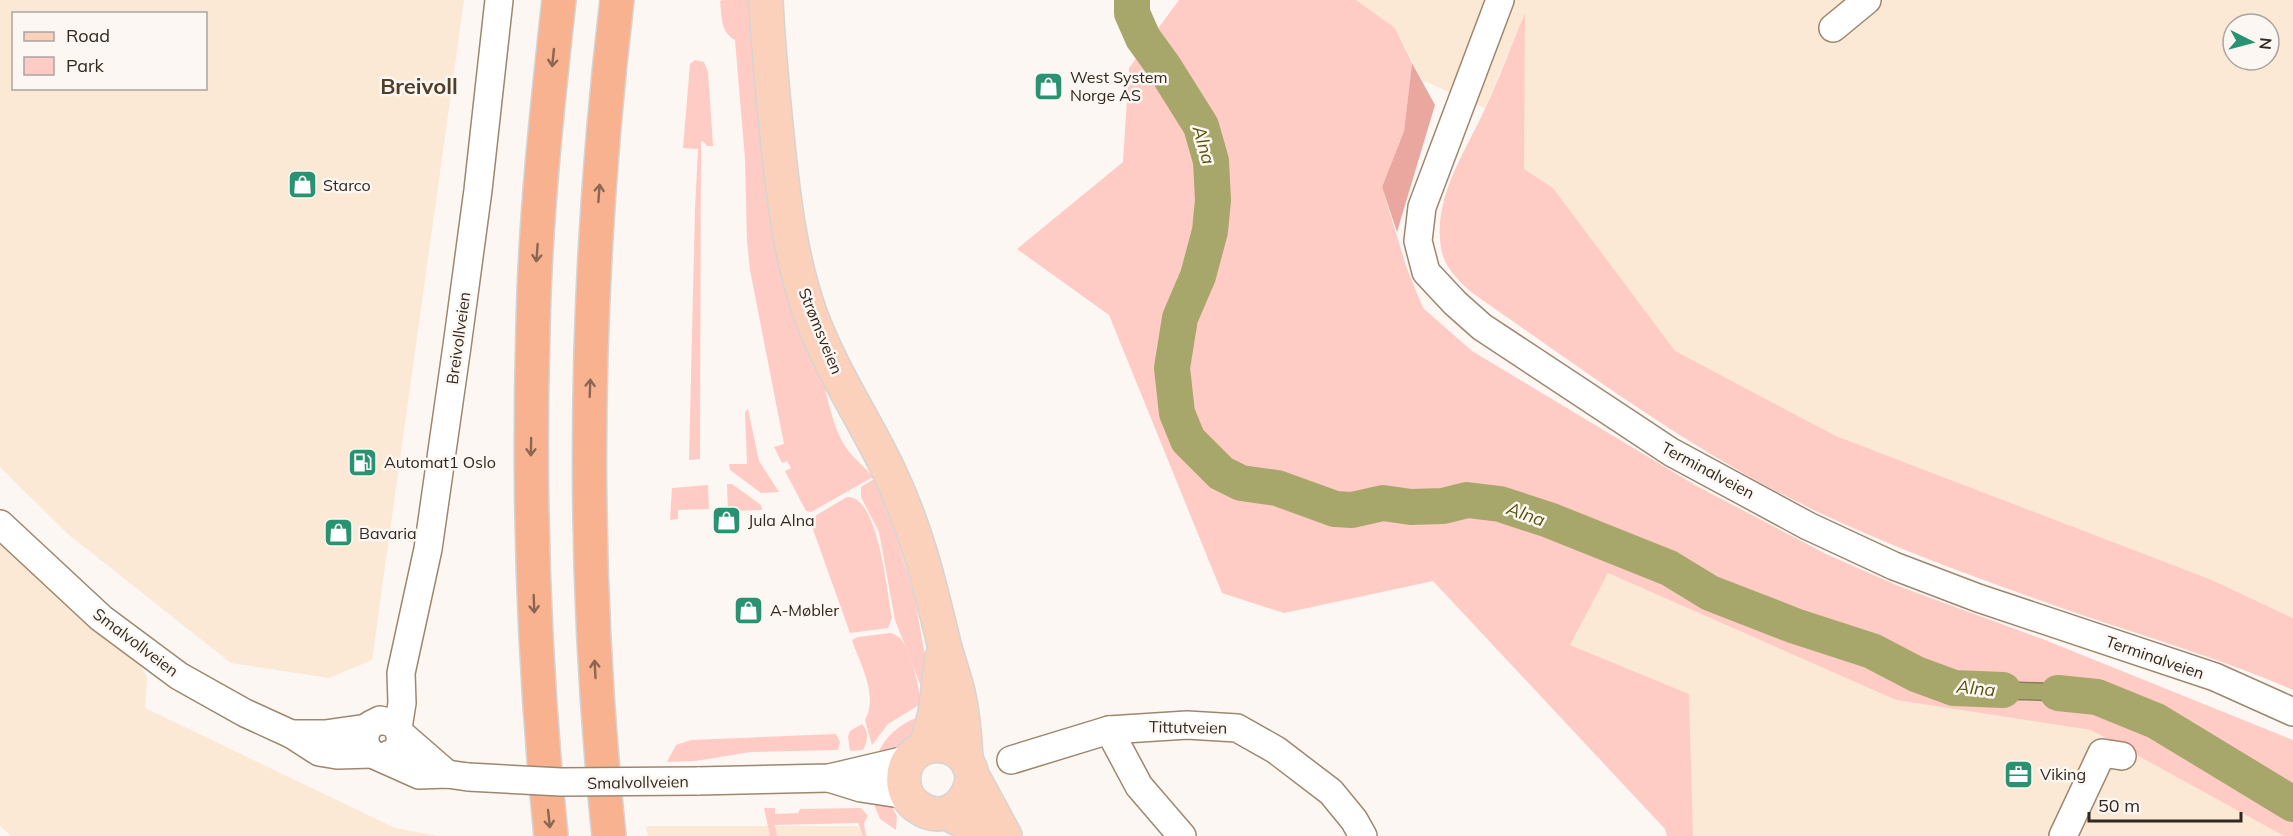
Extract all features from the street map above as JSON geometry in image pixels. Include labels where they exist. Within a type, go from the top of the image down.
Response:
[{"type":"highway","points":[[551,836],[534,610],[531,447],[536,257],[559,0]]},
{"type":"highway","points":[[609,836],[603,784],[592,612],[588,446],[595,250],[616,0]]},
{"type":"highway","points":[[603,784],[623,836]]},
{"type":"main road","name":"Strømsveien","points":[[766,0],[770,69],[784,208],[810,313],[826,351],[873,439],[906,511],[929,579],[958,694],[969,767],[1005,836]]},
{"type":"main road","name":"Strømsveien","points":[[918,753],[935,712],[944,643]]},
{"type":"main road","points":[[944,746],[952,748],[969,767],[972,785],[964,802],[947,813],[937,814],[920,809],[907,795],[903,780],[918,753],[944,746]]},
{"type":"main road","points":[[947,813],[964,822],[981,836]]},
{"type":"street","name":"Breivollveien","points":[[382,737],[380,705],[400,673],[428,549],[478,190],[499,0]]},
{"type":"street","name":"Terminalveien","points":[[1500,0],[1422,207],[1418,241],[1421,258],[1426,272],[1455,303],[1482,327],[1671,452],[1808,526],[1905,570],[1978,598],[2215,677],[2293,712]]},
{"type":"street","points":[[1833,28],[1867,0]]},
{"type":"street","name":"Smalvollveien","points":[[0,524],[101,618],[179,676],[244,713],[291,734],[351,732],[382,737],[407,771],[419,775],[561,782],[829,778],[918,753]]},
{"type":"street","name":"Tittutveien","points":[[1011,760],[1109,730],[1187,725],[1237,728],[1276,750],[1331,792],[1364,836]]},
{"type":"street","points":[[1109,730],[1139,786],[1182,836]]},
{"type":"street","points":[[2063,836],[2102,753],[2122,756]]},
{"type":"street","name":"Smalvollveien","points":[[829,778],[861,788],[907,795]]},
{"type":"shaded area","points":[[0,0],[464,0],[372,660],[329,678],[231,663],[69,535],[0,467]]},
{"type":"shaded area","points":[[1354,0],[2293,0],[2293,618],[2212,580],[1836,436],[1674,351],[1553,188],[1524,169],[1524,15],[1485,108],[1422,80],[1395,28]]},
{"type":"shaded area","points":[[1412,63],[1435,105],[1397,232],[1382,187],[1404,131]]},
{"type":"shaded area","points":[[0,538],[139,663],[147,677],[145,708],[395,828],[438,836],[11,836],[0,826]]},
{"type":"shaded area","points":[[1608,573],[1896,700],[2091,730],[2284,836],[1693,836],[1689,694],[1570,645]]},
{"type":"shaded area","points":[[646,826],[857,826],[868,836],[648,836]]},
{"type":"green space","points":[[751,0],[822,379],[833,418],[844,445],[873,477],[811,512],[806,511],[785,471],[791,468],[787,461],[782,463],[774,447],[784,444],[750,270],[745,159],[735,40],[724,28],[720,1]]},
{"type":"green space","points":[[1179,0],[1356,0],[1395,28],[1412,63],[1404,131],[1382,187],[1406,266],[1423,308],[1472,351],[1695,485],[1826,554],[1901,587],[2045,640],[2293,740],[2293,836],[2284,836],[2091,730],[1896,700],[1608,573],[1570,645],[1689,694],[1693,836],[1667,836],[1665,829],[1433,581],[1284,613],[1222,593],[1109,315],[1017,249],[1123,162],[1129,68]]},
{"type":"green space","points":[[1525,13],[1524,169],[1553,188],[1675,351],[1836,436],[2212,580],[2293,618],[2293,690],[2212,659],[1979,579],[1822,514],[1775,491],[1686,439],[1471,292],[1452,273],[1445,261],[1441,248],[1442,212],[1459,160],[1489,99]]},
{"type":"green space","points":[[695,60],[704,62],[708,72],[713,146],[707,146],[703,141],[701,142],[700,459],[689,460],[698,149],[683,148],[690,64]]},
{"type":"green space","points":[[748,409],[759,461],[779,492],[761,493],[730,470],[729,464],[747,464],[745,412]]},
{"type":"green space","points":[[874,479],[895,532],[915,599],[927,667],[922,689],[895,620],[879,532],[861,497],[861,487]]},
{"type":"green space","points":[[727,484],[732,484],[761,505],[762,510],[728,511]]},
{"type":"green space","points":[[708,485],[709,509],[678,510],[678,519],[670,520],[672,488]]},
{"type":"green space","points":[[847,497],[858,501],[867,512],[874,528],[880,548],[892,618],[888,628],[850,633],[810,521]]},
{"type":"green space","points":[[891,633],[904,643],[911,660],[919,691],[919,705],[888,724],[872,745],[865,720],[869,711],[869,690],[852,640],[858,637]]},
{"type":"green space","points":[[918,717],[912,733],[903,744],[876,758],[892,733]]},
{"type":"green space","points":[[862,724],[867,733],[865,747],[863,750],[850,751],[848,737],[850,731]]},
{"type":"green space","points":[[836,734],[840,742],[838,750],[751,752],[695,761],[667,762],[676,745],[691,740]]},
{"type":"green space","points":[[874,804],[891,805],[897,816],[896,830],[880,819]]},
{"type":"green space","points":[[764,808],[775,808],[775,814],[798,813],[800,809],[861,808],[868,816],[864,823],[866,836],[863,836],[858,823],[775,825],[777,836],[770,836]]},
{"type":"water","name":"Alna","points":[[1956,680],[2044,683],[2108,692],[2102,710],[2046,700],[1952,697]]},
{"type":"waterway","name":"Alna","points":[[1132,0],[1132,13],[1143,38],[1201,126],[1211,161],[1213,200],[1210,231],[1198,276],[1180,318],[1172,368],[1177,413],[1188,440],[1221,473],[1241,483],[1277,488],[1335,509],[1352,510],[1383,503],[1411,507],[1443,506],[1467,500],[1500,504],[1549,520],[1669,568],[1710,593],[1795,626],[1872,651],[1916,674],[1954,688],[2003,690]]},
{"type":"waterway","name":"Alna","points":[[2058,693],[2097,697],[2156,721],[2293,804]]},
{"type":"place","name":"West System Norge AS","points":[[1049,86]]},
{"type":"place","name":"Starco","points":[[302,185]]},
{"type":"place","name":"Automat1 Oslo","points":[[363,462]]},
{"type":"place","name":"Jula Alna","points":[[727,520]]},
{"type":"place","name":"Bavaria","points":[[338,533]]},
{"type":"place","name":"A-Møbler","points":[[749,610]]},
{"type":"place","name":"Viking","points":[[2019,774]]},
{"type":"district","name":"Breivoll","points":[[419,86]]}]
